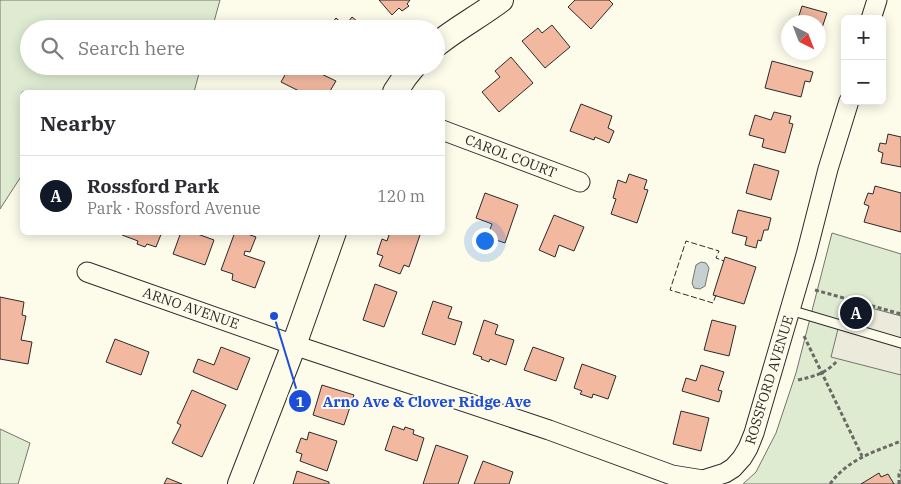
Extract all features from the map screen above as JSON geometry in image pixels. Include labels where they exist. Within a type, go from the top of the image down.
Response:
[{"type":"street","points":[[445,37],[501,0]]},
{"type":"street","points":[[872,15],[877,0]]},
{"type":"street","points":[[396,90],[406,75]]},
{"type":"street","name":"ROSSFORD AVENUE","points":[[294,345],[549,430],[672,475],[703,480],[725,473],[733,468],[742,458],[748,448],[759,417],[848,105]]},
{"type":"street","name":"CAROL COURT","points":[[445,131],[580,182]]},
{"type":"street","points":[[240,484],[294,345],[333,235]]},
{"type":"street","name":"ARNO AVENUE","points":[[86,272],[294,345]]},
{"type":"lane","points":[[790,310],[901,343]]},
{"type":"path","points":[[814,290],[901,314]]},
{"type":"path","points":[[804,335],[862,456]]},
{"type":"path","points":[[798,380],[822,373],[837,361]]},
{"type":"path","points":[[830,484],[837,474],[862,456],[901,441]]},
{"type":"path","points":[[899,484],[901,470]]},
{"type":"green space","points":[[0,0],[220,0],[214,20],[20,20],[20,75],[199,75],[195,90],[20,90],[20,178],[0,209]]},
{"type":"green space","points":[[832,233],[901,254],[901,484],[743,484],[756,472],[776,433],[796,373]]},
{"type":"green space","points":[[0,429],[30,443],[18,484],[0,484]]},
{"type":"shaded area","points":[[701,262],[706,263],[709,268],[705,286],[700,289],[694,288],[692,283],[696,265]]},
{"type":"shaded area","points":[[845,301],[901,316],[901,375],[831,357]]},
{"type":"building","points":[[379,0],[410,0],[407,4],[409,6],[402,11],[399,8],[392,15]]},
{"type":"building","points":[[575,0],[609,0],[613,4],[591,29],[568,7]]},
{"type":"building","points":[[802,6],[827,13],[826,16],[799,15]]},
{"type":"building","points":[[552,25],[570,47],[545,68],[522,41],[538,28],[542,33]]},
{"type":"building","points":[[511,57],[533,83],[499,112],[482,92],[500,77],[495,71]]},
{"type":"building","points":[[772,61],[813,72],[810,82],[805,81],[801,97],[765,88]]},
{"type":"building","points":[[285,75],[323,75],[336,81],[331,90],[297,90],[281,82]]},
{"type":"building","points":[[581,104],[612,116],[608,128],[614,131],[609,143],[595,137],[594,140],[570,131]]},
{"type":"building","points":[[774,112],[791,116],[789,123],[793,124],[785,153],[762,147],[764,139],[749,135],[755,115],[771,120]]},
{"type":"building","points":[[888,134],[901,137],[901,167],[881,163],[883,153],[878,151],[880,143],[886,144]]},
{"type":"building","points":[[754,164],[779,171],[771,200],[746,193]]},
{"type":"building","points":[[629,174],[647,180],[644,189],[648,190],[637,223],[611,214],[616,199],[613,198],[618,180],[626,183]]},
{"type":"building","points":[[875,186],[901,193],[901,232],[864,222],[869,206],[864,204],[868,193],[873,194]]},
{"type":"building","points":[[485,193],[518,205],[505,243],[487,237],[492,224],[476,218]]},
{"type":"building","points":[[738,210],[771,218],[768,230],[764,230],[761,241],[758,240],[756,248],[745,245],[747,237],[732,233]]},
{"type":"building","points":[[554,215],[584,227],[574,251],[559,245],[555,257],[539,250]]},
{"type":"building","points":[[122,235],[161,235],[156,247],[147,244],[145,247],[137,244],[138,241]]},
{"type":"building","points":[[180,235],[200,235],[214,240],[205,265],[173,254]]},
{"type":"building","points":[[234,235],[256,237],[250,252],[245,251],[244,255],[265,262],[255,288],[232,280],[233,274],[221,270]]},
{"type":"building","points":[[389,235],[420,235],[409,267],[404,265],[400,274],[379,266],[383,256],[377,254],[382,239],[387,241]]},
{"type":"building","points":[[725,257],[756,267],[744,304],[713,295]]},
{"type":"building","points":[[375,284],[397,292],[384,327],[363,320]]},
{"type":"building","points":[[0,297],[24,302],[22,315],[26,316],[21,340],[32,342],[28,364],[0,359]]},
{"type":"building","points":[[433,301],[452,307],[448,318],[462,322],[455,345],[422,334]]},
{"type":"building","points":[[484,320],[498,325],[495,334],[514,340],[506,365],[490,359],[489,362],[473,354]]},
{"type":"building","points":[[712,320],[736,326],[729,356],[704,350]]},
{"type":"building","points":[[115,339],[149,352],[141,375],[106,362]]},
{"type":"building","points":[[221,347],[250,358],[237,390],[193,372],[198,359],[214,365]]},
{"type":"building","points":[[533,347],[564,358],[556,381],[524,370]]},
{"type":"building","points":[[582,364],[616,376],[608,399],[593,394],[592,398],[580,394],[582,391],[574,388]]},
{"type":"building","points":[[701,365],[724,372],[718,390],[722,391],[719,402],[682,391],[686,378],[696,381]]},
{"type":"building","points":[[322,385],[354,395],[344,425],[313,415]]},
{"type":"building","points":[[192,390],[226,405],[202,457],[172,443],[181,425],[177,423]]},
{"type":"building","points":[[681,411],[709,418],[701,451],[673,444]]},
{"type":"building","points":[[393,426],[404,430],[405,427],[414,430],[413,434],[424,438],[417,461],[385,450]]},
{"type":"building","points":[[309,432],[337,441],[327,471],[300,461],[302,454],[296,452],[301,438],[307,440]]},
{"type":"building","points":[[436,445],[468,456],[458,484],[423,484]]},
{"type":"building","points":[[483,461],[513,472],[509,484],[474,484]]},
{"type":"building","points":[[297,471],[329,482],[329,484],[293,484]]},
{"type":"building","points":[[879,473],[881,477],[888,474],[894,484],[861,484]]},
{"type":"building","points":[[167,478],[182,484],[164,484]]},
{"type":"fence","points":[[716,295],[713,303],[670,290],[686,241],[719,251],[716,258],[724,261]]},
{"type":"place","name":"Rossford Park","points":[[856,313]]},
{"type":"place","name":"Arno Ave & Clover Ridge Ave","points":[[274,316]]}]
